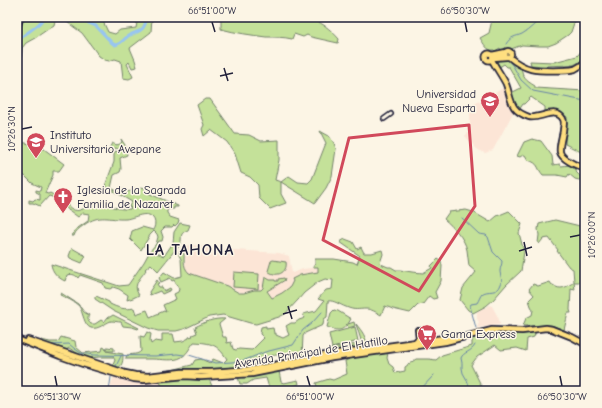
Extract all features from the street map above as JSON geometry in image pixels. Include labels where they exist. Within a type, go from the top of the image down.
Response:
[{"type":"main road","points":[[508,55],[521,65],[537,70],[571,70],[580,67],[585,62]]},
{"type":"main road","points":[[585,58],[580,64],[572,67],[539,67],[526,65],[508,55],[492,58],[505,83],[512,104],[516,110],[531,118],[550,113],[562,117],[564,122],[560,149],[561,154],[567,160],[585,169]]},
{"type":"main road","name":"Avenida Principal de El Hatillo","points":[[17,338],[124,373],[148,376],[182,372],[254,370],[331,354],[456,337],[492,328],[516,329],[550,326],[585,341]]},
{"type":"main road","name":"Avenida Principal de El Hatillo","points":[[17,338],[83,364],[134,379],[144,380],[185,376],[201,377],[256,374],[332,358],[445,342],[492,330],[522,331],[546,328],[572,337],[585,344]]},
{"type":"main road","points":[[415,342],[419,338],[418,330]]},
{"type":"street","points":[[17,27],[22,17]]},
{"type":"street","points":[[384,119],[391,114]]},
{"type":"highlighted area","points":[[469,125],[475,206],[419,291],[323,240],[349,138]]},
{"type":"shaded area","name":"Universidad Nueva Esparta","points":[[504,87],[514,111],[493,150],[485,153],[477,149],[465,136],[469,132],[467,130],[470,125],[470,112],[477,108],[475,104],[478,101],[481,103]]},
{"type":"shaded area","points":[[192,245],[219,249],[279,253],[289,256],[292,273],[303,269],[318,267],[318,272],[300,275],[292,279],[293,281],[290,287],[272,298],[267,291],[278,281],[270,280],[265,277],[263,288],[261,290],[242,293],[227,286],[189,273],[185,268],[183,249],[185,246]]},
{"type":"shaded area","points":[[489,305],[492,306],[500,324],[477,328],[479,322],[477,319],[477,312]]},
{"type":"shaded area","points":[[114,377],[138,382],[160,381],[163,391],[108,391]]},
{"type":"green space","points":[[25,17],[54,17],[55,21],[54,25],[26,43],[22,48],[21,62],[17,76],[17,40]]},
{"type":"green space","points":[[59,17],[101,17],[108,32],[115,34],[120,30],[136,28],[138,17],[152,17],[151,32],[130,48],[137,67],[132,68],[129,62],[127,64],[133,77],[129,79],[123,78],[121,61],[115,59],[109,61],[99,56],[82,33],[67,22],[59,19]]},
{"type":"green space","points":[[221,17],[306,18],[318,22],[328,28],[339,39],[338,43],[307,35],[303,37],[294,34],[292,39],[238,33],[221,29]]},
{"type":"green space","points":[[491,17],[579,17],[574,23],[571,32],[556,43],[548,46],[522,45],[503,52],[500,48],[495,51],[489,49],[480,38],[489,33],[492,20]]},
{"type":"green space","points":[[585,47],[582,58],[579,62],[573,65],[531,65],[530,61],[554,62],[577,56]]},
{"type":"green space","points":[[507,59],[521,67],[525,78],[535,86],[535,88],[585,91],[585,154],[565,144],[567,117],[558,112],[545,111],[545,107],[531,97],[519,110],[514,106],[509,94],[521,88],[509,67],[504,64],[498,68],[494,61]]},
{"type":"green space","points":[[205,99],[210,99],[235,134],[249,135],[261,141],[279,140],[279,160],[275,180],[281,182],[281,194],[286,203],[270,209],[259,198],[258,185],[250,177],[241,173],[235,154],[227,142],[211,130],[204,136],[202,129],[204,125],[197,105]]},
{"type":"green space","points":[[320,131],[329,136],[336,149],[332,176],[326,188],[315,203],[281,182],[289,176],[298,182],[308,183],[312,179],[326,143]]},
{"type":"green space","points":[[121,139],[125,145],[127,155],[120,158],[121,169],[120,172],[114,175],[111,188],[119,192],[123,189],[128,192],[136,188],[137,190],[143,187],[150,194],[178,206],[174,207],[174,209],[167,209],[167,213],[170,217],[179,220],[175,226],[165,227],[161,231],[163,237],[162,241],[159,241],[154,252],[164,256],[173,243],[174,232],[180,223],[190,225],[188,230],[182,235],[179,247],[158,271],[151,264],[145,269],[146,270],[139,279],[136,288],[139,295],[127,300],[128,295],[119,289],[113,287],[110,289],[105,288],[103,283],[80,275],[78,278],[70,274],[67,275],[65,281],[56,274],[51,264],[119,286],[128,285],[156,244],[158,237],[154,231],[141,250],[130,239],[132,231],[142,227],[153,230],[155,221],[153,218],[147,215],[140,215],[126,219],[95,219],[84,225],[74,236],[72,236],[75,230],[88,221],[89,214],[83,213],[78,217],[69,211],[58,200],[49,196],[40,206],[29,203],[29,200],[40,200],[40,194],[36,192],[36,190],[40,191],[41,187],[32,183],[25,176],[17,173],[17,141],[30,144],[31,142],[44,149],[64,164],[59,171],[53,171],[53,175],[45,193],[50,193],[57,197],[74,210],[86,208],[92,203],[97,203],[100,201],[114,207],[130,209],[131,208],[129,206],[132,202],[105,186],[114,162],[114,152],[120,151],[116,148],[113,149],[111,153],[109,149],[112,143],[117,145],[121,143]]},
{"type":"green space","points":[[532,139],[541,141],[552,156],[553,165],[560,164],[561,166],[571,165],[577,167],[576,172],[581,179],[575,179],[569,174],[567,177],[543,175],[536,164],[528,160],[525,155],[520,157],[517,156],[524,142]]},
{"type":"green space","points":[[466,210],[473,212],[490,222],[497,216],[509,211],[522,224],[519,233],[524,252],[521,271],[493,300],[486,306],[473,313],[468,310],[460,300],[463,288],[476,272],[469,266],[466,245],[461,237],[444,219],[449,212]]},
{"type":"green space","points":[[555,220],[585,228],[585,282],[574,282],[573,269],[569,267],[549,238],[543,239],[539,244],[538,243],[539,224]]},
{"type":"green space","points":[[345,239],[353,242],[357,249],[361,247],[364,253],[372,253],[382,250],[383,254],[380,263],[396,270],[423,273],[432,268],[431,266],[438,259],[441,261],[442,266],[441,281],[435,292],[437,298],[433,299],[429,296],[423,304],[418,305],[410,313],[385,306],[381,315],[370,310],[356,310],[328,301],[327,317],[324,319],[323,325],[305,333],[303,336],[302,356],[271,356],[261,361],[257,365],[252,365],[250,368],[167,371],[192,365],[195,360],[201,359],[210,363],[213,359],[223,363],[227,359],[217,347],[205,343],[194,342],[187,352],[179,359],[126,359],[127,355],[136,354],[141,351],[140,336],[144,337],[147,332],[151,334],[151,344],[155,341],[162,342],[162,334],[173,334],[175,342],[183,341],[197,333],[195,327],[217,319],[225,319],[219,324],[223,337],[226,337],[227,343],[231,342],[233,349],[236,350],[252,350],[264,338],[260,334],[261,327],[266,326],[266,329],[273,328],[276,335],[283,338],[289,335],[286,326],[305,318],[303,314],[316,311],[324,301],[318,299],[326,290],[332,289],[333,280],[325,279],[318,282],[304,293],[285,314],[279,317],[256,324],[223,315],[209,317],[184,329],[176,331],[158,331],[148,328],[113,311],[95,299],[96,296],[119,308],[134,308],[136,314],[147,310],[150,317],[164,311],[166,312],[163,305],[176,299],[174,294],[178,292],[179,289],[174,280],[172,281],[170,278],[161,282],[159,278],[164,272],[174,278],[182,276],[181,259],[178,253],[183,249],[184,265],[189,273],[227,286],[239,293],[261,290],[263,288],[265,277],[275,281],[284,278],[285,280],[267,291],[272,298],[290,287],[293,281],[292,279],[300,275],[318,272],[318,267],[313,267],[315,264],[315,259],[334,259],[357,264],[360,256],[340,242]]},
{"type":"green space","points":[[72,248],[86,256],[82,263],[70,258],[69,256]]},
{"type":"green space","points":[[271,261],[286,262],[283,272],[274,274],[268,271]]},
{"type":"green space","points":[[234,272],[259,274],[258,289],[233,287]]},
{"type":"green space","points":[[157,280],[159,283],[157,284],[159,287],[162,287],[164,291],[170,288],[171,290],[162,294],[160,291],[150,295],[149,292]]},
{"type":"green space","points":[[550,282],[552,285],[561,288],[574,282],[575,290],[571,289],[571,313],[568,313],[564,330],[551,325],[523,326],[526,318],[532,315],[533,310],[529,300],[534,295],[529,289],[533,284],[538,286]]},
{"type":"green space","points":[[61,293],[78,304],[84,312],[89,315],[88,320],[91,324],[95,324],[101,320],[104,322],[108,317],[113,315],[139,328],[123,326],[121,322],[111,321],[99,327],[91,328],[85,322],[79,306],[60,295]]},
{"type":"green space","points":[[334,310],[351,319],[348,324],[354,322],[355,326],[348,328],[347,324],[340,330],[327,327],[331,313]]},
{"type":"green space","points":[[356,324],[364,335],[367,347],[331,352],[330,349],[344,346],[332,348],[329,334],[355,327],[358,341],[351,343],[351,345],[361,344]]},
{"type":"green space","points":[[492,331],[536,331],[534,337],[527,339],[526,351],[517,348],[501,350],[495,345],[477,357],[471,365],[484,391],[318,391],[316,383],[329,379],[333,380],[347,374],[345,361],[352,358],[388,353],[387,358],[389,364],[393,367],[395,373],[405,371],[405,367],[416,359],[436,360],[442,355],[472,346],[472,338]]},
{"type":"green space","points":[[61,337],[75,341],[76,347],[83,353],[102,351],[103,347],[106,350],[107,347],[114,348],[114,351],[106,351],[123,354],[122,364],[118,368],[112,367],[115,360],[113,357],[88,358],[69,348],[66,350],[41,343],[41,340],[58,342]]},
{"type":"green space","points":[[279,371],[281,382],[284,383],[298,380],[299,384],[289,388],[287,391],[270,391],[266,378],[253,380],[247,384],[240,384],[238,377]]},
{"type":"green space","points":[[187,378],[209,379],[214,391],[163,391],[160,381]]},
{"type":"waterway","points":[[17,41],[39,24],[44,17]]},
{"type":"waterway","points":[[75,17],[96,26],[115,45],[143,28],[147,17]]},
{"type":"waterway","points":[[506,44],[511,38],[522,34],[543,17]]},
{"type":"waterway","points":[[508,60],[521,80],[533,91],[585,101]]},
{"type":"waterway","points":[[462,218],[479,234],[486,235],[488,237],[493,252],[502,261],[500,271],[502,282],[500,287],[495,291],[484,293],[481,295],[477,303],[471,304],[470,306],[476,328]]},
{"type":"waterway","points":[[189,355],[215,363],[232,362],[245,360],[265,352],[293,345],[303,330],[322,312]]},
{"type":"waterway","points":[[43,342],[50,345],[69,344],[81,353],[94,355],[184,355]]},
{"type":"waterway","points":[[471,391],[463,373],[461,358],[475,345]]},
{"type":"waterway","points":[[116,366],[121,356]]},
{"type":"waterway","points":[[419,391],[434,375]]},
{"type":"waterway","points":[[109,391],[111,377]]},
{"type":"place","name":"Universidad Nueva Esparta","points":[[490,118]]},
{"type":"place","name":"Instituto Universitario Avepane","points":[[36,159]]},
{"type":"place","name":"Iglesia de la Sagrada Familia de Nazaret","points":[[63,214]]},
{"type":"place","name":"Gama Express","points":[[427,351]]},
{"type":"district","name":"LA TAHONA","points":[[190,250]]}]
